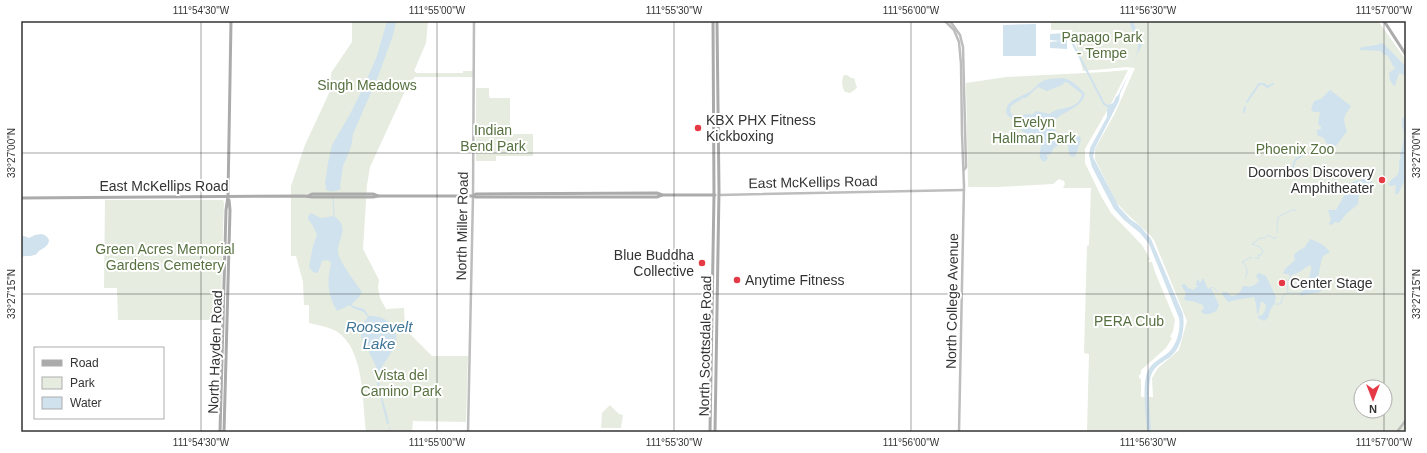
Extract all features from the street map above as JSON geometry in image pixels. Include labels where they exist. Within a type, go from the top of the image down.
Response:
[{"type":"main road","points":[[228,196],[231,21]]},
{"type":"main road","name":"North Scottsdale Road","points":[[710,432],[714,195],[713,21]]},
{"type":"main road","name":"North Scottsdale Road","points":[[715,432],[718,195],[718,21]]},
{"type":"main road","points":[[1384,21],[1406,55]]},
{"type":"main road","name":"East McKellips Road","points":[[21,198],[228,196],[657,197],[662,195],[718,195]]},
{"type":"main road","name":"North Hayden Road","points":[[219,432],[226,210],[228,196]]},
{"type":"main road","name":"North Hayden Road","points":[[224,432],[230,216],[228,196]]},
{"type":"street","name":"North Miller Road","points":[[468,432],[473,196],[474,21]]},
{"type":"street","name":"North College Avenue","points":[[946,21],[954,30],[961,49],[964,190],[959,432]]},
{"type":"street","name":"North College Avenue","points":[[950,21],[960,35],[963,48],[966,166],[964,170]]},
{"type":"street","name":"East McKellips Road","points":[[718,195],[964,190]]},
{"type":"street","points":[[1396,432],[1406,420]]},
{"type":"street","points":[[384,432],[391,432]]},
{"type":"green space","points":[[352,21],[428,21],[426,43],[414,71],[417,73],[463,73],[463,71],[474,71],[474,77],[414,77],[414,79],[410,80],[370,167],[367,185],[363,249],[379,280],[378,288],[380,298],[386,309],[404,308],[405,329],[432,356],[468,356],[466,422],[413,421],[412,432],[366,432],[360,377],[352,350],[345,339],[336,331],[309,323],[309,305],[304,305],[303,282],[296,256],[291,256],[291,186],[305,145],[331,89],[331,73],[352,42]]},
{"type":"green space","points":[[1051,21],[1378,21],[1406,60],[1406,432],[1087,432],[1089,354],[1084,353],[1087,246],[1089,245],[1091,188],[1063,188],[1065,184],[1064,181],[1059,179],[1053,184],[997,187],[968,186],[966,83],[1006,77],[1128,70],[1112,102],[1085,149],[1085,163],[1111,213],[1142,245],[1150,259],[1148,262],[1152,262],[1175,320],[1170,337],[1172,338],[1166,348],[1141,370],[1141,374],[1139,375],[1139,378],[1141,379],[1141,397],[1153,397],[1152,378],[1158,368],[1179,350],[1187,321],[1154,240],[1116,202],[1095,159],[1095,149],[1115,113],[1135,68],[1127,67],[1083,71],[1072,30],[1051,30]]},
{"type":"green space","points":[[844,75],[854,78],[857,88],[850,93],[845,92],[843,88],[842,81]]},
{"type":"green space","name":"Indian Bend Park","points":[[476,88],[489,88],[490,98],[510,98],[510,134],[533,134],[533,156],[496,156],[496,161],[476,161]]},
{"type":"green space","name":"Green Acres Memorial Gardens Cemetery","points":[[105,200],[223,200],[221,320],[118,320],[117,288],[104,288]]},
{"type":"green space","points":[[610,405],[619,414],[623,415],[621,428],[601,427],[602,413]]},
{"type":"water","points":[[387,21],[396,21],[393,35],[379,74],[353,134],[351,147],[343,166],[340,186],[341,189],[337,191],[326,190],[325,180],[332,145],[363,88],[377,56]]},
{"type":"water","points":[[1130,21],[1134,21],[1136,30],[1142,40],[1141,47],[1135,60],[1138,41],[1131,27]]},
{"type":"water","points":[[1036,24],[1036,56],[1003,56],[1003,25]]},
{"type":"water","points":[[1067,33],[1067,49],[1050,48],[1050,42],[1060,41],[1050,40],[1050,34]]},
{"type":"water","points":[[1381,43],[1384,44],[1406,67],[1406,76],[1399,73],[1395,86],[1390,80],[1389,73],[1395,68],[1388,56],[1384,55],[1381,51],[1360,50],[1360,48],[1363,47]]},
{"type":"water","points":[[1129,72],[1120,94],[1119,101],[1095,148],[1093,157],[1119,207],[1130,219],[1140,226],[1151,239],[1183,314],[1184,325],[1180,343],[1174,353],[1156,368],[1150,378],[1149,393],[1151,432],[1147,432],[1145,386],[1147,373],[1156,361],[1172,349],[1179,331],[1179,318],[1149,244],[1140,233],[1124,220],[1114,209],[1092,167],[1089,155],[1090,148],[1107,117],[1109,105],[1113,103],[1119,94]]},
{"type":"water","points":[[1062,78],[1071,81],[1085,94],[1078,105],[1057,118],[1054,122],[1053,127],[1058,135],[1058,145],[1053,149],[1051,154],[1046,155],[1048,158],[1045,162],[1040,158],[1040,141],[1022,131],[1014,120],[1007,115],[1006,110],[1010,103],[1031,91],[1041,82],[1047,79]],"holes":[[[1065,82],[1082,94],[1080,100],[1072,106],[1054,111],[1050,114],[1036,111],[1032,115],[1014,116],[1010,112],[1011,106],[1023,98],[1026,98],[1038,87],[1047,91],[1062,85]]]},
{"type":"water","points":[[1330,90],[1351,106],[1344,117],[1347,131],[1336,146],[1328,145],[1324,138],[1317,135],[1317,130],[1321,129],[1318,124],[1320,112],[1314,112],[1311,110],[1314,101],[1321,99]]},
{"type":"water","points":[[1406,115],[1406,164],[1404,170],[1406,171],[1406,178],[1398,194],[1395,194],[1396,185],[1390,186],[1388,184],[1398,173],[1404,137],[1402,119]]},
{"type":"water","points":[[1080,136],[1081,139],[1076,155],[1073,157],[1069,155],[1068,144],[1073,137]]},
{"type":"water","points":[[1368,175],[1372,181],[1371,192],[1359,195],[1358,204],[1346,214],[1339,223],[1335,222],[1331,225],[1329,224],[1331,219],[1328,210],[1336,210],[1352,182],[1361,180]]},
{"type":"water","name":"Roosevelt Lake","points":[[311,213],[321,218],[334,216],[342,225],[342,234],[338,247],[339,256],[344,267],[362,292],[352,304],[353,306],[364,309],[369,316],[378,317],[389,322],[395,333],[395,346],[380,371],[379,378],[380,390],[389,424],[387,424],[377,383],[378,373],[361,337],[361,326],[368,317],[363,312],[350,305],[337,311],[331,299],[329,288],[330,261],[322,261],[318,273],[313,272],[309,267],[313,246],[317,235],[308,219],[308,216]]},
{"type":"water","points":[[41,234],[49,239],[46,246],[36,254],[21,257],[21,236],[29,238]]},
{"type":"water","points":[[1310,239],[1321,244],[1330,252],[1323,256],[1321,262],[1318,278],[1322,289],[1320,292],[1301,296],[1300,293],[1305,289],[1311,271],[1311,265],[1292,275],[1290,279],[1289,274],[1283,273],[1285,269],[1295,260],[1294,255],[1305,247]]},
{"type":"water","points":[[1259,273],[1266,276],[1276,297],[1268,318],[1264,321],[1258,318],[1258,315],[1261,316],[1265,311],[1266,305],[1263,302],[1261,302],[1257,314],[1254,297],[1228,302],[1222,294],[1222,292],[1227,292],[1233,296],[1239,293],[1243,286],[1254,285],[1259,281],[1256,275]]},
{"type":"water","points":[[1203,278],[1208,289],[1211,288],[1219,305],[1217,310],[1209,314],[1201,312],[1204,308],[1203,305],[1184,299],[1186,293],[1181,285],[1185,284],[1188,288],[1194,290],[1196,287],[1199,287],[1196,285],[1197,280],[1198,279],[1200,283]]},
{"type":"waterway","points":[[1068,37],[1071,41]]},
{"type":"waterway","points":[[1072,42],[1104,104],[1110,107]]},
{"type":"waterway","points":[[1247,102],[1259,84],[1264,84],[1267,87],[1273,84]]},
{"type":"waterway","points":[[1244,112],[1245,107]]},
{"type":"waterway","points":[[1292,170],[1295,160],[1303,155]]},
{"type":"waterway","points":[[333,198],[334,216]]},
{"type":"waterway","points":[[1291,210],[1296,210]]},
{"type":"waterway","points":[[1277,228],[1278,217],[1290,211]]},
{"type":"waterway","points":[[1255,258],[1259,258],[1258,255],[1261,255],[1263,251],[1260,247],[1252,244],[1260,238],[1265,238],[1268,235],[1275,239],[1277,236]]},
{"type":"waterway","points":[[1245,278],[1247,270],[1242,262],[1250,257],[1252,258]]},
{"type":"waterway","points":[[1288,293],[1287,283],[1289,279]]},
{"type":"waterway","points":[[1211,288],[1213,287],[1218,292]]},
{"type":"waterway","points":[[1275,304],[1281,304],[1282,298],[1286,293],[1300,293]]},
{"type":"place","name":"KBX PHX Fitness Kickboxing","points":[[698,128]]},
{"type":"place","name":"Doornbos Discovery Amphitheater","points":[[1382,180]]},
{"type":"place","name":"Blue Buddha Collective","points":[[702,263]]},
{"type":"place","name":"Anytime Fitness","points":[[737,280]]},
{"type":"place","name":"Center Stage","points":[[1282,283]]},
{"type":"park label","name":"Papago Park - Tempe","points":[[1102,46]]},
{"type":"park label","name":"Singh Meadows","points":[[367,85]]},
{"type":"park label","name":"Evelyn Hallman Park","points":[[1034,130]]},
{"type":"park label","name":"Phoenix Zoo","points":[[1295,149]]},
{"type":"park label","name":"PERA Club","points":[[1129,321]]},
{"type":"park label","name":"Vista del Camino Park","points":[[401,384]]}]
